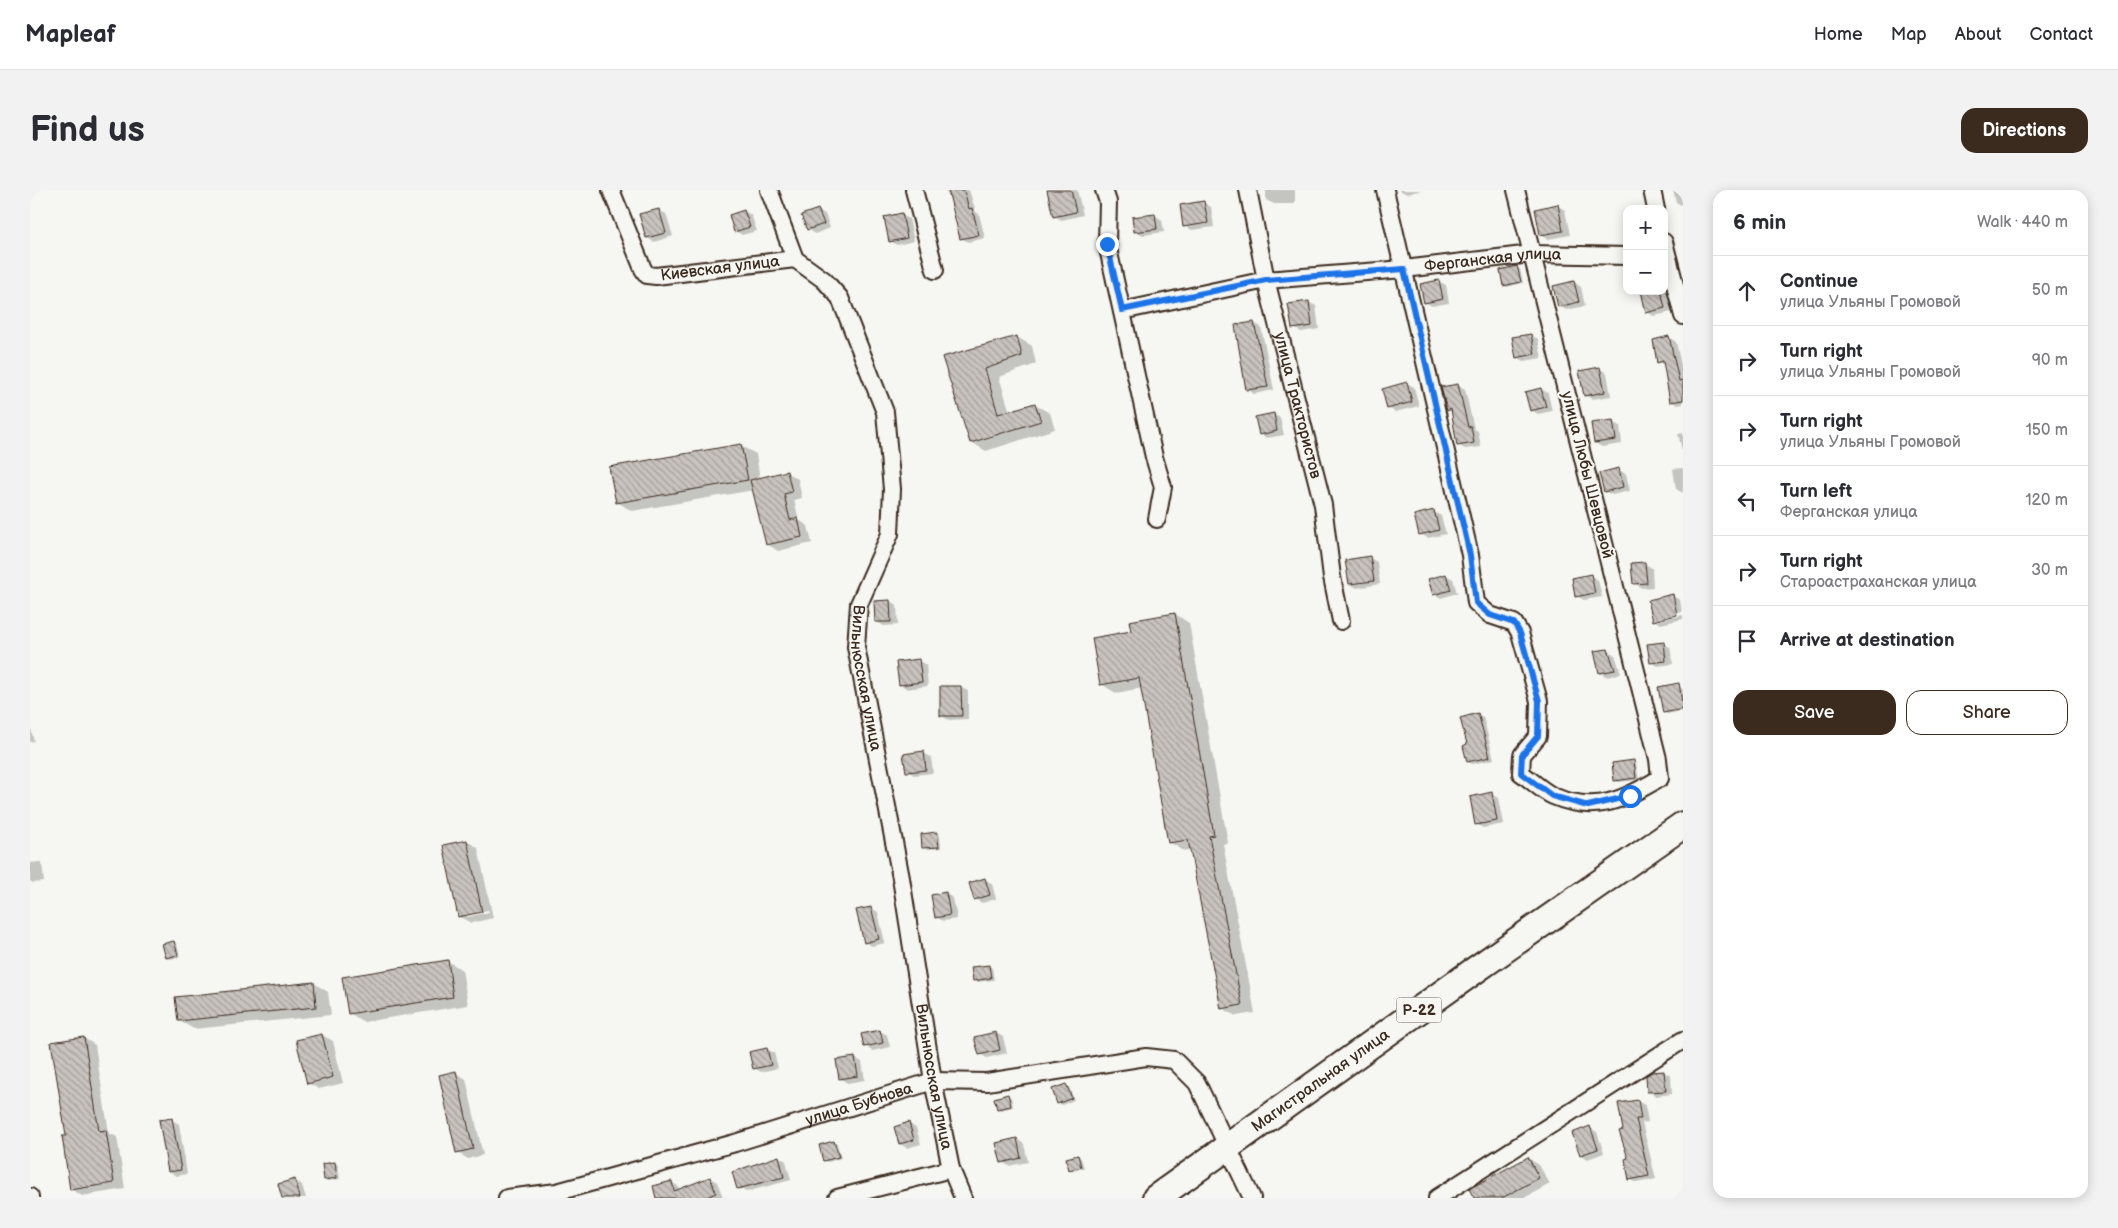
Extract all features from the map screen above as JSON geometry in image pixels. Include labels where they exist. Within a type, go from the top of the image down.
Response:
[{"type":"highway","name":"Магистральная улица","points":[[1156,1198],[1478,968],[1683,825]]},
{"type":"street","name":"Киевская улица","points":[[611,190],[647,275],[656,276],[795,259]]},
{"type":"street","points":[[769,190],[795,259]]},
{"type":"street","points":[[914,190],[935,270]]},
{"type":"street","points":[[1104,190],[1108,202],[1107,244],[1154,457],[1163,487],[1157,520]]},
{"type":"street","name":"улица Трактористов","points":[[1248,190],[1266,280],[1323,505],[1332,577],[1341,621]]},
{"type":"street","points":[[1385,190],[1404,269]]},
{"type":"street","name":"улица Любы Шевцовой","points":[[1404,269],[1470,555],[1476,603],[1490,615],[1514,623],[1539,701],[1538,736],[1522,755],[1521,773],[1552,796],[1588,806],[1630,796],[1660,778],[1658,759],[1516,190]]},
{"type":"street","points":[[1652,190],[1655,205]]},
{"type":"street","points":[[1670,253],[1683,316]]},
{"type":"street","name":"Ферганская улица","points":[[1122,310],[1266,280],[1404,269],[1532,254],[1623,256]]},
{"type":"street","name":"Вильнюсская улица","points":[[795,259],[824,280],[840,298],[885,412],[892,489],[890,534],[859,604],[856,647],[900,878],[933,1081],[951,1169],[963,1198]]},
{"type":"street","points":[[1446,1195],[1682,1044]]},
{"type":"street","name":"улица Бубнова","points":[[507,1198],[558,1192],[726,1146],[933,1081],[988,1082],[1146,1057],[1174,1060],[1197,1084],[1252,1198]]},
{"type":"street","points":[[837,1198],[951,1169]]},
{"type":"building","points":[[948,190],[964,190],[969,209],[972,208],[979,235],[960,239]]},
{"type":"building","points":[[1047,190],[1071,190],[1076,212],[1053,217]]},
{"type":"building","points":[[1204,201],[1208,223],[1183,227],[1180,205]]},
{"type":"building","points":[[1558,204],[1563,231],[1540,235],[1535,209]]},
{"type":"building","points":[[659,209],[666,233],[646,238],[639,214]]},
{"type":"building","points":[[818,209],[824,224],[807,230],[801,215]]},
{"type":"building","points":[[744,210],[750,227],[734,232],[729,215]]},
{"type":"building","points":[[902,213],[907,238],[889,242],[884,217]]},
{"type":"building","points":[[1155,214],[1157,229],[1134,232],[1132,217]]},
{"type":"building","points":[[1517,266],[1521,282],[1503,286],[1500,270]]},
{"type":"building","points":[[1439,280],[1443,299],[1424,303],[1420,284]]},
{"type":"building","points":[[1574,281],[1579,302],[1558,307],[1553,286]]},
{"type":"building","points":[[1642,295],[1662,295],[1665,308],[1646,313]]},
{"type":"building","points":[[1309,301],[1312,326],[1292,329],[1288,304]]},
{"type":"building","points":[[1254,322],[1268,387],[1246,390],[1235,325]]},
{"type":"building","points":[[1531,334],[1535,354],[1516,358],[1512,337]]},
{"type":"building","points":[[1017,336],[1022,356],[985,369],[998,414],[1035,403],[1041,421],[970,443],[942,357]]},
{"type":"building","points":[[1669,336],[1679,381],[1683,380],[1683,400],[1670,402],[1663,361],[1657,363],[1653,340]]},
{"type":"building","points":[[1600,367],[1605,392],[1584,396],[1579,371]]},
{"type":"building","points":[[1407,382],[1412,402],[1387,409],[1382,389]]},
{"type":"building","points":[[1458,384],[1468,427],[1471,426],[1474,443],[1457,446],[1451,409],[1447,411],[1441,387]]},
{"type":"building","points":[[1541,388],[1546,407],[1530,411],[1525,392]]},
{"type":"building","points":[[1274,413],[1277,431],[1259,435],[1255,417]]},
{"type":"building","points":[[1613,420],[1616,440],[1594,443],[1591,423]]},
{"type":"building","points":[[741,444],[748,480],[616,503],[609,467]]},
{"type":"building","points":[[1619,468],[1623,487],[1604,492],[1599,473]]},
{"type":"building","points":[[787,471],[792,492],[784,494],[790,520],[798,518],[802,537],[766,545],[750,480]]},
{"type":"building","points":[[1434,510],[1439,530],[1419,535],[1414,515]]},
{"type":"building","points":[[1370,556],[1374,581],[1349,584],[1345,560]]},
{"type":"building","points":[[1645,562],[1647,583],[1633,584],[1631,563]]},
{"type":"building","points":[[1446,574],[1451,590],[1433,595],[1428,579]]},
{"type":"building","points":[[1591,574],[1595,593],[1575,597],[1572,578]]},
{"type":"building","points":[[1673,594],[1677,615],[1653,621],[1648,600]]},
{"type":"building","points":[[890,600],[891,622],[875,622],[874,601]]},
{"type":"building","points":[[1175,613],[1214,835],[1209,836],[1242,1005],[1221,1009],[1188,840],[1168,843],[1139,678],[1100,685],[1092,638],[1131,631],[1129,621]]},
{"type":"building","points":[[1664,642],[1666,661],[1650,663],[1647,644]]},
{"type":"building","points":[[1608,649],[1615,670],[1599,673],[1594,651]]},
{"type":"building","points":[[919,659],[922,682],[899,685],[896,662]]},
{"type":"building","points":[[1679,683],[1683,709],[1663,713],[1658,687]]},
{"type":"building","points":[[940,686],[961,686],[962,716],[940,716]]},
{"type":"building","points":[[1478,713],[1490,757],[1467,762],[1463,746],[1467,744],[1460,718]]},
{"type":"building","points":[[924,751],[926,770],[906,772],[903,754]]},
{"type":"building","points":[[1634,760],[1636,778],[1614,781],[1612,763]]},
{"type":"building","points":[[1492,792],[1497,821],[1475,825],[1470,797]]},
{"type":"building","points":[[937,832],[939,847],[922,848],[921,834]]},
{"type":"building","points":[[467,840],[482,912],[458,917],[443,845]]},
{"type":"building","points":[[985,878],[990,895],[974,900],[969,883]]},
{"type":"building","points":[[946,892],[950,915],[935,918],[931,895]]},
{"type":"building","points":[[871,907],[879,939],[864,943],[856,910]]},
{"type":"building","points":[[174,941],[178,955],[166,958],[162,944]]},
{"type":"building","points":[[448,960],[453,997],[348,1014],[342,977]]},
{"type":"building","points":[[989,965],[991,978],[973,981],[971,967]]},
{"type":"building","points":[[314,982],[316,1007],[178,1021],[175,997]]},
{"type":"building","points":[[880,1030],[883,1043],[864,1047],[861,1034]]},
{"type":"building","points":[[996,1032],[1000,1050],[979,1055],[974,1037]]},
{"type":"building","points":[[322,1034],[333,1077],[307,1084],[296,1040]]},
{"type":"building","points":[[84,1037],[99,1131],[106,1130],[114,1183],[70,1190],[62,1136],[66,1136],[51,1042]]},
{"type":"building","points":[[767,1048],[771,1065],[753,1069],[749,1052]]},
{"type":"building","points":[[855,1057],[858,1076],[839,1079],[836,1060]]},
{"type":"building","points":[[456,1071],[473,1149],[456,1153],[439,1075]]},
{"type":"building","points":[[1664,1071],[1666,1091],[1647,1092],[1646,1076],[1652,1072]]},
{"type":"building","points":[[1066,1084],[1072,1098],[1057,1104],[1052,1089]]},
{"type":"building","points":[[1008,1094],[1011,1106],[997,1109],[994,1098]]},
{"type":"building","points":[[1638,1100],[1641,1119],[1636,1119],[1649,1176],[1629,1180],[1625,1159],[1628,1158],[1619,1131],[1623,1130],[1618,1103]]},
{"type":"building","points":[[172,1118],[181,1170],[168,1172],[159,1120]]},
{"type":"building","points":[[909,1122],[914,1140],[899,1144],[894,1127]]},
{"type":"building","points":[[1590,1126],[1598,1149],[1580,1155],[1572,1133]]},
{"type":"building","points":[[1017,1138],[1021,1158],[1001,1163],[996,1143]]},
{"type":"building","points":[[834,1141],[839,1157],[823,1161],[819,1145]]},
{"type":"building","points":[[1078,1155],[1081,1167],[1069,1170],[1066,1158]]},
{"type":"building","points":[[779,1156],[784,1177],[737,1189],[732,1172]]},
{"type":"building","points":[[1528,1157],[1539,1178],[1502,1198],[1474,1198],[1469,1189]]},
{"type":"building","points":[[335,1162],[337,1178],[324,1180],[322,1164]]},
{"type":"building","points":[[710,1177],[716,1193],[704,1198],[656,1198],[653,1186],[672,1181],[674,1191]]},
{"type":"building","points":[[295,1179],[300,1198],[282,1198],[278,1184]]},
{"type":"route","points":[[1107,244],[1122,310],[1266,280],[1404,269],[1470,555],[1476,603],[1490,615],[1514,623],[1520,633],[1539,701],[1538,736],[1522,755],[1521,773],[1552,796],[1588,806],[1630,796]]}]
